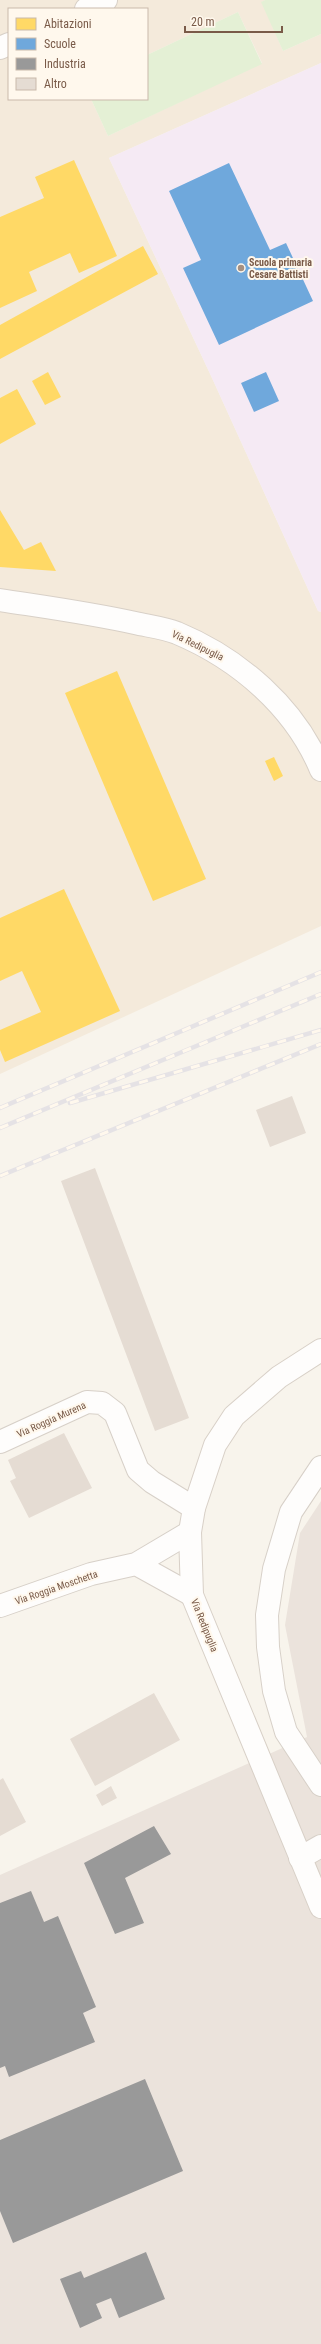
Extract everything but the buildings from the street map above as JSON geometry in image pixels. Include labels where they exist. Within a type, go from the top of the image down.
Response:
[{"type":"street","points":[[88,8],[106,0]]},
{"type":"street","name":"Via Redipuglia","points":[[0,600],[90,613],[176,633],[228,660],[260,685],[280,704],[297,728],[321,770]]},
{"type":"street","name":"Via Redipuglia","points":[[321,1350],[279,1378],[234,1416],[215,1445],[194,1508],[190,1532],[192,1595],[321,1907]]},
{"type":"street","name":"Via Roggia Murena","points":[[0,1442],[87,1402],[102,1403],[115,1413],[138,1470],[152,1482],[194,1508]]},
{"type":"street","points":[[321,1467],[291,1512],[274,1569],[267,1615],[268,1647],[274,1691],[286,1732],[321,1785]]},
{"type":"street","name":"Via Roggia Moschetta","points":[[0,1606],[91,1574],[136,1564],[190,1532]]},
{"type":"street","points":[[136,1564],[192,1595]]},
{"type":"street","points":[[300,1858],[321,1846]]},
{"type":"shaded area","points":[[0,0],[265,0],[262,2],[283,51],[321,34],[321,63],[109,158],[212,378],[318,611],[321,612],[321,926],[0,1074]]},
{"type":"shaded area","name":"Scuola primaria Cesare Battisti","points":[[321,63],[321,612],[318,611],[212,378],[109,158]]},
{"type":"shaded area","points":[[321,1501],[321,2344],[0,2344],[0,1875],[307,1737],[285,1625],[300,1533]]},
{"type":"green space","points":[[265,0],[321,0],[321,34],[283,51],[261,2]]},
{"type":"green space","points":[[238,12],[262,64],[108,136],[91,100],[148,100],[148,55]]},
{"type":"railway","points":[[0,1108],[321,972]]},
{"type":"railway","points":[[0,1128],[321,994]]},
{"type":"railway","points":[[70,1103],[321,1030]]},
{"type":"railway","points":[[0,1176],[321,1044]]},
{"type":"place","name":"Scuola primaria Cesare Battisti","points":[[241,268]]}]
